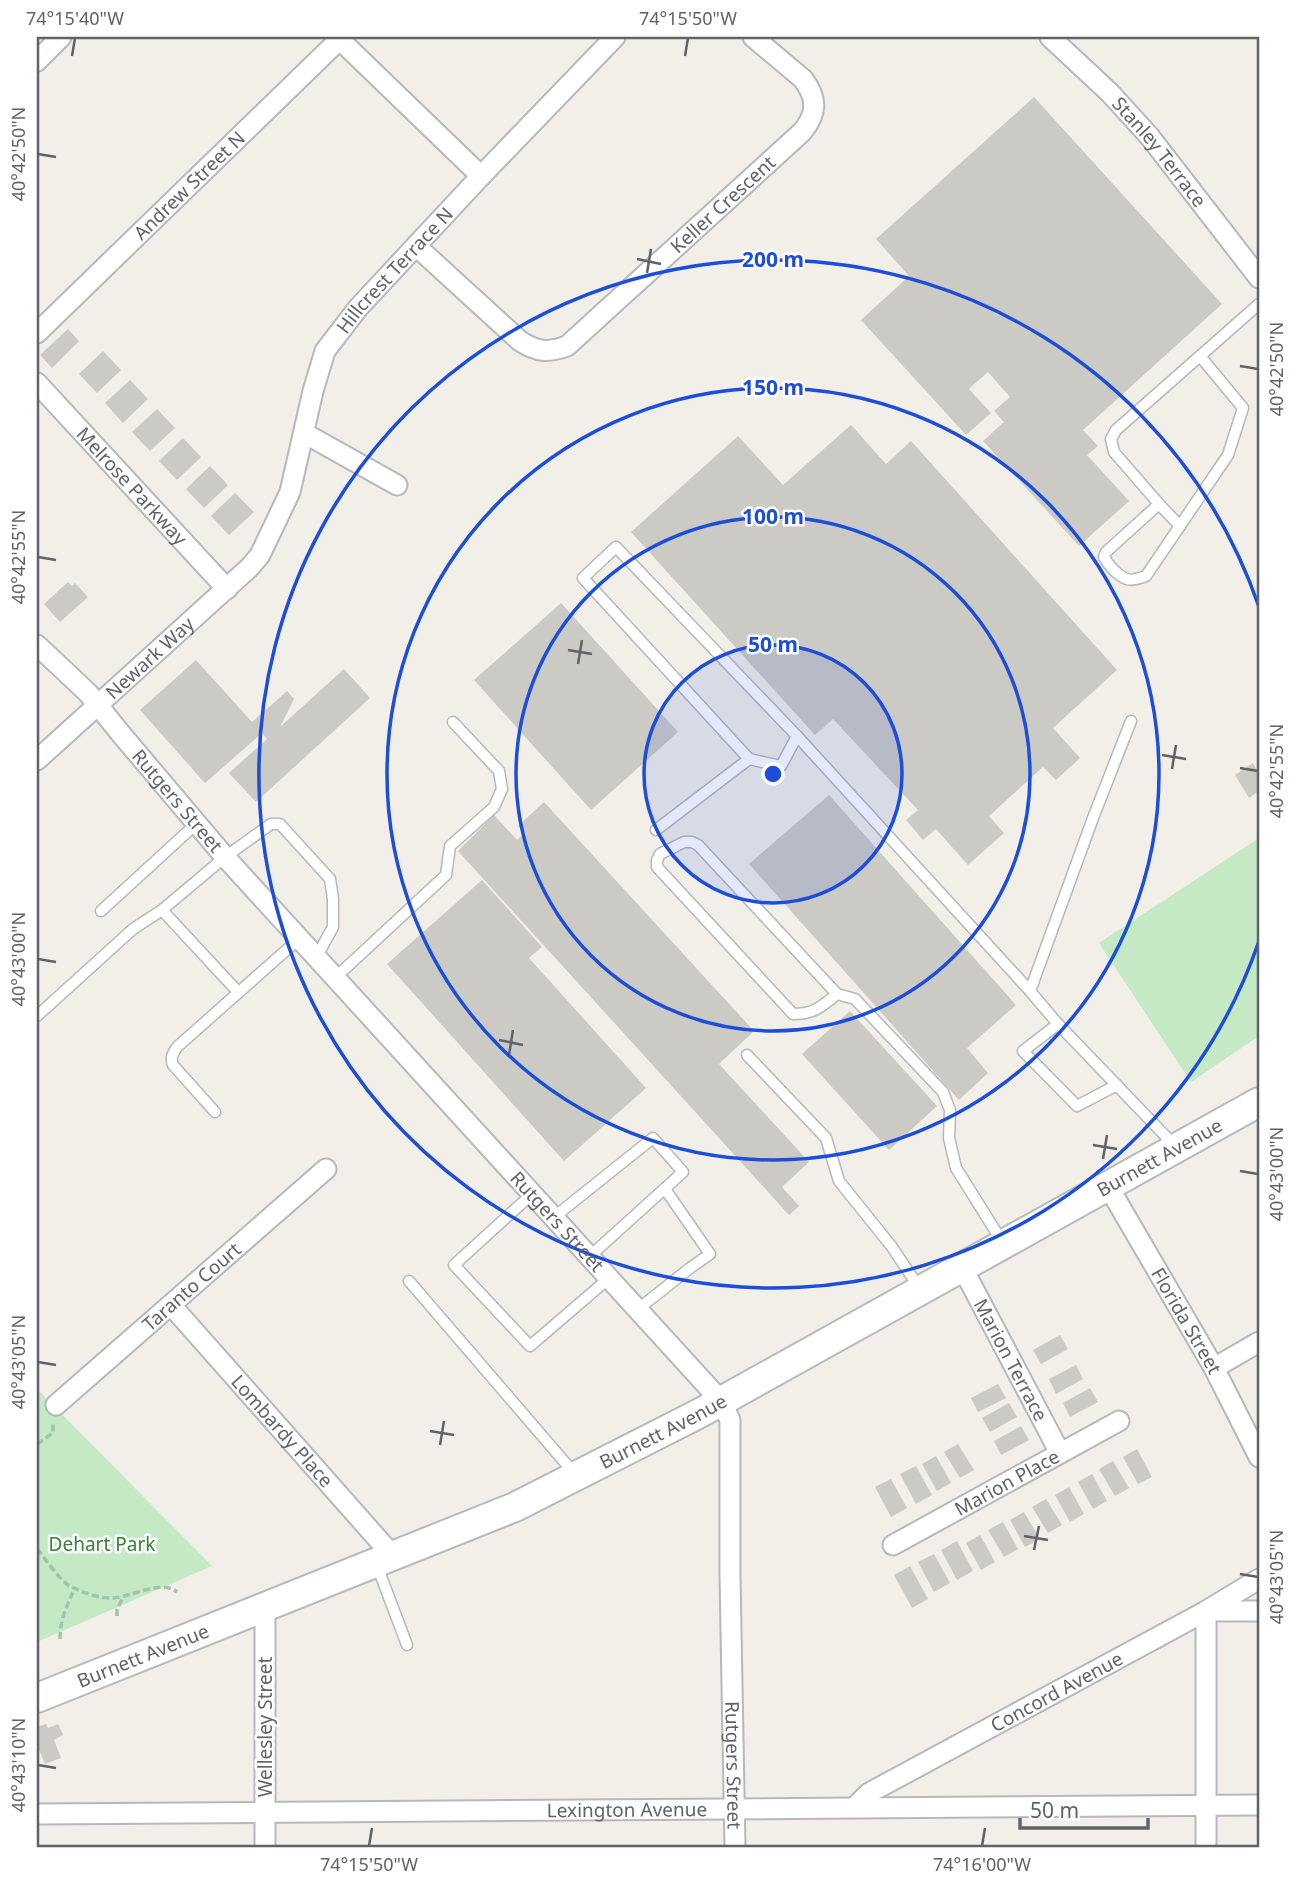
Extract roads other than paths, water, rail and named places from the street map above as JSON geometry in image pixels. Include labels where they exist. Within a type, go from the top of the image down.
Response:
[{"type":"street","points":[[37,61],[61,37]]},
{"type":"street","name":"Hillcrest Terrace N","points":[[260,555],[290,492],[325,351],[358,308],[615,37]]},
{"type":"street","name":"Keller Crescent","points":[[416,246],[530,348],[542,351],[567,346],[809,124],[814,102],[809,87],[753,37]]},
{"type":"street","name":"Stanley Terrace","points":[[1050,37],[1110,93],[1150,137],[1259,278]]},
{"type":"street","points":[[339,38],[481,176]]},
{"type":"street","name":"Andrew Street N","points":[[37,333],[339,38]]},
{"type":"street","name":"Melrose Parkway","points":[[37,383],[227,589]]},
{"type":"street","points":[[304,433],[397,485]]},
{"type":"street","name":"Newark Way","points":[[37,760],[227,589],[260,555]]},
{"type":"street","name":"Rutgers Street","points":[[37,645],[88,693],[225,857],[721,1401],[730,1420],[735,1847]]},
{"type":"street","name":"Burnett Avenue","points":[[37,1698],[515,1507],[721,1401],[1259,1102]]},
{"type":"street","name":"Taranto Court","points":[[51,1408],[326,1169]]},
{"type":"street","name":"Florida Street","points":[[1108,1186],[1214,1368],[1259,1457]]},
{"type":"street","name":"Marion Terrace","points":[[962,1267],[1060,1453]]},
{"type":"street","name":"Lombardy Place","points":[[171,1306],[384,1559]]},
{"type":"street","points":[[1214,1368],[1259,1342]]},
{"type":"street","name":"Marion Place","points":[[893,1545],[1119,1421]]},
{"type":"street","name":"Concord Avenue","points":[[855,1807],[869,1793],[1206,1611],[1259,1579]]},
{"type":"street","name":"Wellesley Street","points":[[265,1607],[265,1847]]},
{"type":"street","points":[[1206,1847],[1206,1611],[1259,1611]]},
{"type":"street","name":"Lexington Avenue","points":[[37,1814],[1259,1805]]},
{"type":"lane","points":[[1180,526],[1114,452],[1111,439],[1116,430],[1259,304]]},
{"type":"lane","points":[[1159,504],[1106,552],[1104,557],[1107,564],[1127,579],[1146,576],[1228,455],[1243,408],[1200,356]]},
{"type":"lane","points":[[797,736],[781,765],[749,759],[583,578],[617,547],[797,736],[1058,1024],[1176,1147]]},
{"type":"lane","points":[[1030,991],[1131,721]]},
{"type":"lane","points":[[336,977],[446,875],[450,846],[494,807],[502,789],[499,771],[453,722]]},
{"type":"lane","points":[[656,830],[749,759]]},
{"type":"lane","points":[[101,911],[196,824]]},
{"type":"lane","points":[[37,1016],[138,925],[162,910],[225,857],[271,824],[280,824],[330,879],[333,926],[317,956]]},
{"type":"lane","points":[[836,994],[816,1010],[793,1014],[657,867],[660,854],[684,842],[698,845],[836,994],[855,999],[943,1092],[950,1110],[949,1138],[956,1168],[1004,1243]]},
{"type":"lane","points":[[162,910],[238,992]]},
{"type":"lane","points":[[215,1112],[173,1065],[172,1053],[300,938]]},
{"type":"lane","points":[[1058,1024],[1023,1051],[1077,1106],[1117,1085]]},
{"type":"lane","points":[[747,1055],[826,1138],[839,1181],[892,1247],[920,1289]]},
{"type":"lane","points":[[554,1218],[653,1138],[684,1172],[589,1257]]},
{"type":"lane","points":[[637,1311],[710,1254],[665,1189]]},
{"type":"lane","points":[[532,1194],[454,1265],[530,1346],[608,1279]]},
{"type":"lane","points":[[409,1282],[577,1476]]},
{"type":"lane","points":[[384,1559],[407,1645]]},
{"type":"park label","name":"Dehart Park","points":[[102,1544]]}]
